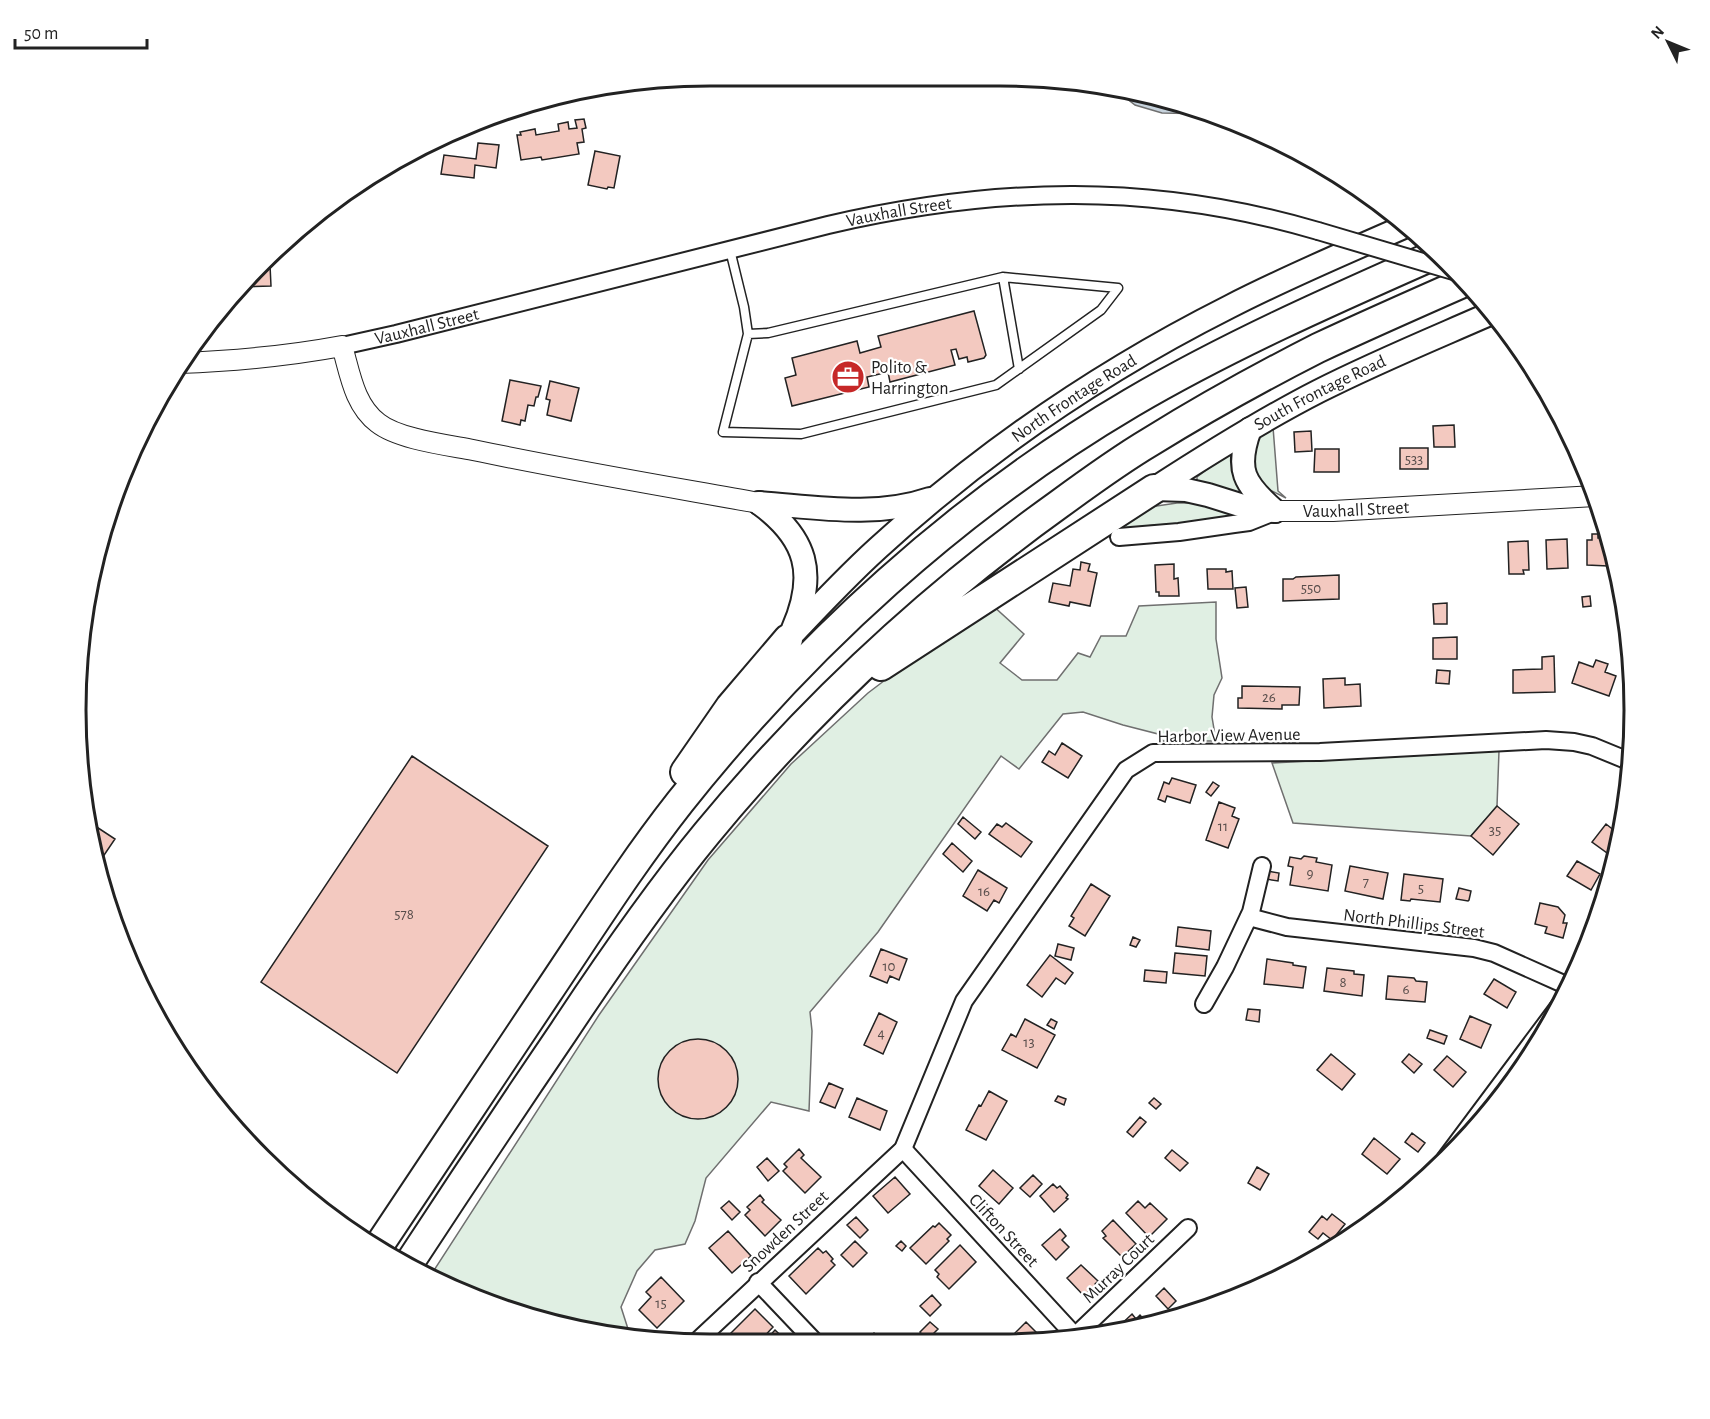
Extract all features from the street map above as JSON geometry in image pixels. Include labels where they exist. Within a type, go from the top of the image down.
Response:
[{"type":"highway","points":[[382,1241],[649,843],[721,754],[850,617],[947,532],[1090,428],[1184,373],[1286,322],[1430,257]]},
{"type":"highway","points":[[413,1258],[588,995],[663,890],[738,796],[824,704],[902,629],[1026,528],[1117,463],[1180,424],[1267,375],[1362,328],[1458,285]]},
{"type":"highway","points":[[824,704],[1154,489]]},
{"type":"highway","points":[[649,843],[672,794],[699,750],[741,693],[788,639]]},
{"type":"main road","name":"North Frontage Road","points":[[788,639],[869,556],[939,496],[1036,423],[1150,350],[1212,315],[1399,229]]},
{"type":"main road","name":"South Frontage Road","points":[[1154,489],[1299,401],[1352,374],[1485,316]]},
{"type":"main road","points":[[1250,429],[1243,451],[1245,477],[1254,492],[1275,511]]},
{"type":"main road","points":[[1154,489],[1186,490],[1243,506],[1275,511]]},
{"type":"main road","points":[[759,503],[844,510],[888,509],[939,496]]},
{"type":"main road","points":[[759,503],[790,532],[805,563],[806,586],[798,617],[788,639]]},
{"type":"street","name":"Vauxhall Street","points":[[191,362],[282,356],[342,346],[828,225],[898,210],[959,201],[1037,195],[1106,195],[1193,203],[1318,231],[1441,268]]},
{"type":"street","points":[[342,346],[359,400],[365,410],[375,422],[394,432],[510,458],[759,503]]},
{"type":"street","name":"Vauxhall Street","points":[[1119,537],[1249,522],[1275,511],[1344,510],[1586,496]]},
{"type":"street","name":"Harbor View Avenue","points":[[903,1149],[964,1001],[1126,770],[1154,753],[1320,752],[1546,740],[1592,746],[1622,759]]},
{"type":"street","points":[[1204,1004],[1225,967],[1249,916],[1256,899],[1262,866]]},
{"type":"street","name":"North Phillips Street","points":[[1249,916],[1287,927],[1474,948],[1494,953],[1561,983]]},
{"type":"street","name":"Snowden Street","points":[[704,1334],[903,1149]]},
{"type":"street","name":"Clifton Street","points":[[903,1149],[1069,1329]]},
{"type":"street","name":"Murray Court","points":[[1086,1327],[1188,1228]]},
{"type":"street","points":[[758,1282],[807,1334]]},
{"type":"lane","points":[[730,250],[748,334],[723,432],[801,434],[996,385],[1101,310],[1118,288],[1003,277],[768,333],[748,334]]},
{"type":"lane","points":[[1003,277],[1019,369]]},
{"type":"green space","points":[[1273,427],[1278,491],[1286,498],[1264,487],[1255,475],[1253,446],[1259,435]]},
{"type":"green space","points":[[1234,449],[1242,495],[1235,497],[1197,481],[1197,477]]},
{"type":"green space","points":[[1177,503],[1206,503],[1233,512],[1230,520],[1145,526],[1103,536],[1098,543],[1080,545],[1143,508]]},
{"type":"green space","points":[[1216,602],[1216,639],[1222,678],[1214,695],[1212,717],[1216,741],[1163,741],[1158,734],[1083,712],[1063,714],[1019,769],[1001,756],[878,932],[810,1012],[812,1031],[809,1111],[771,1102],[706,1178],[695,1221],[685,1244],[655,1250],[637,1271],[621,1307],[628,1328],[588,1322],[548,1312],[471,1286],[435,1269],[599,1015],[708,860],[791,764],[868,693],[926,649],[992,605],[1024,634],[1000,663],[1022,680],[1057,680],[1078,653],[1090,657],[1101,636],[1126,636],[1139,606]]},
{"type":"green space","points":[[1499,751],[1497,806],[1471,836],[1293,823],[1272,763]]},
{"type":"shaded area","points":[[1126,98],[1183,113],[1162,113],[1135,105]]},
{"type":"building","points":[[584,119],[586,128],[582,129],[584,142],[577,143],[579,154],[542,160],[541,157],[521,160],[517,135],[521,135],[520,132],[535,129],[536,135],[559,131],[558,124],[568,122],[569,129],[577,128],[575,120]]},
{"type":"building","points":[[478,143],[499,145],[496,168],[475,165],[474,178],[441,174],[444,155],[476,159]]},
{"type":"building","points":[[595,151],[620,156],[614,188],[588,185]]},
{"type":"building","points":[[270,266],[271,286],[251,287]]},
{"type":"building","points":[[974,311],[986,355],[984,358],[968,362],[967,357],[959,359],[956,349],[951,350],[955,365],[890,382],[888,372],[867,377],[869,387],[792,406],[785,378],[796,375],[792,358],[857,341],[860,353],[881,347],[878,336]]},
{"type":"building","points":[[510,380],[541,386],[534,406],[528,405],[525,421],[521,420],[520,425],[502,421]]},
{"type":"building","points":[[550,381],[579,388],[571,421],[547,415],[550,400],[546,399]]},
{"type":"building","points":[[1454,425],[1455,447],[1434,447],[1433,426]]},
{"type":"building","points":[[1311,431],[1312,451],[1295,452],[1294,432]]},
{"type":"building","points":[[1400,448],[1428,448],[1428,469],[1400,469]]},
{"type":"building","points":[[1315,449],[1339,449],[1339,472],[1314,472]]},
{"type":"building","points":[[1592,534],[1598,534],[1607,566],[1587,565],[1587,540],[1592,540]]},
{"type":"building","points":[[1567,539],[1568,568],[1547,569],[1546,540]]},
{"type":"building","points":[[1528,541],[1529,570],[1523,570],[1524,574],[1509,574],[1508,542]]},
{"type":"building","points":[[1081,562],[1090,564],[1088,571],[1097,573],[1090,606],[1070,602],[1069,606],[1049,602],[1053,583],[1070,586],[1073,569],[1080,570]]},
{"type":"building","points":[[1174,564],[1174,579],[1178,578],[1179,596],[1159,596],[1159,592],[1156,592],[1155,565]]},
{"type":"building","points":[[1207,569],[1232,571],[1233,589],[1208,589]]},
{"type":"building","points":[[1339,575],[1339,599],[1283,601],[1283,579]]},
{"type":"building","points":[[1246,587],[1248,607],[1237,608],[1235,588]]},
{"type":"building","points":[[1590,596],[1591,606],[1583,607],[1582,597]]},
{"type":"building","points":[[1447,603],[1447,624],[1434,624],[1433,604]]},
{"type":"building","points":[[1457,637],[1457,659],[1433,659],[1433,638]]},
{"type":"building","points":[[1554,656],[1555,692],[1513,693],[1513,670],[1542,669],[1542,657]]},
{"type":"building","points":[[1596,660],[1608,664],[1605,672],[1616,676],[1609,696],[1572,683],[1579,662],[1593,667]]},
{"type":"building","points":[[1437,670],[1450,671],[1449,684],[1436,683]]},
{"type":"building","points":[[1345,678],[1345,685],[1360,684],[1361,706],[1324,708],[1323,679]]},
{"type":"building","points":[[1242,686],[1300,687],[1299,705],[1282,705],[1282,709],[1238,708],[1238,698],[1242,698]]},
{"type":"building","points":[[1062,743],[1082,756],[1068,778],[1042,762],[1049,751],[1055,755]]},
{"type":"building","points":[[412,756],[548,846],[397,1073],[261,982]]},
{"type":"building","points":[[1172,778],[1196,785],[1190,803],[1167,796],[1165,802],[1158,799],[1164,782],[1169,784]]},
{"type":"building","points":[[1213,782],[1219,786],[1211,796],[1206,792]]},
{"type":"building","points":[[1219,802],[1235,808],[1232,816],[1239,819],[1228,848],[1206,840]]},
{"type":"building","points":[[1497,806],[1519,824],[1493,855],[1471,836]]},
{"type":"building","points":[[963,817],[981,832],[975,839],[958,824]]},
{"type":"building","points":[[1006,823],[1032,842],[1021,857],[989,834],[997,824],[1002,827]]},
{"type":"building","points":[[1606,824],[1613,830],[1607,853],[1592,842]]},
{"type":"building","points":[[96,827],[115,839],[103,856]]},
{"type":"building","points":[[952,843],[972,861],[963,872],[943,854]]},
{"type":"building","points":[[1304,856],[1317,858],[1316,862],[1332,865],[1328,891],[1290,885],[1293,867],[1288,866],[1290,857],[1301,859]]},
{"type":"building","points":[[1577,861],[1600,874],[1591,890],[1567,876]]},
{"type":"building","points":[[1350,866],[1388,873],[1383,899],[1345,891]]},
{"type":"building","points":[[978,870],[1007,888],[999,903],[994,900],[987,911],[963,896]]},
{"type":"building","points":[[1267,871],[1279,873],[1278,881],[1266,879]]},
{"type":"building","points":[[1404,874],[1443,879],[1440,902],[1401,900]]},
{"type":"building","points":[[1091,884],[1110,896],[1085,936],[1069,926],[1074,918],[1071,916]]},
{"type":"building","points":[[1459,888],[1471,891],[1468,901],[1456,899]]},
{"type":"building","points":[[1540,903],[1558,907],[1565,915],[1563,923],[1567,923],[1563,938],[1545,933],[1547,927],[1535,924]]},
{"type":"building","points":[[1178,927],[1211,931],[1209,950],[1176,946]]},
{"type":"building","points":[[1133,937],[1140,940],[1136,947],[1130,945]]},
{"type":"building","points":[[1058,944],[1074,948],[1071,960],[1055,956]]},
{"type":"building","points":[[881,949],[907,959],[899,980],[890,976],[887,983],[870,976]]},
{"type":"building","points":[[1175,953],[1207,956],[1205,976],[1173,973]]},
{"type":"building","points":[[1050,955],[1073,973],[1065,984],[1056,978],[1042,997],[1027,985]]},
{"type":"building","points":[[1267,959],[1306,967],[1303,988],[1264,984]]},
{"type":"building","points":[[1327,968],[1354,971],[1354,974],[1364,975],[1362,996],[1324,991]]},
{"type":"building","points":[[1145,970],[1167,972],[1166,983],[1144,981]]},
{"type":"building","points":[[1388,976],[1414,978],[1416,981],[1427,982],[1425,1002],[1386,999]]},
{"type":"building","points":[[1494,979],[1516,992],[1507,1008],[1484,994]]},
{"type":"building","points":[[1248,1009],[1260,1010],[1259,1022],[1246,1020]]},
{"type":"building","points":[[879,1013],[897,1022],[883,1054],[864,1045]]},
{"type":"building","points":[[1470,1016],[1491,1025],[1481,1048],[1460,1039]]},
{"type":"building","points":[[1025,1019],[1055,1035],[1037,1068],[1002,1050],[1011,1034],[1016,1037]]},
{"type":"building","points":[[1051,1019],[1057,1022],[1054,1029],[1047,1025]]},
{"type":"building","points":[[1430,1030],[1447,1036],[1444,1044],[1427,1038]]},
{"type":"building","points":[[690,1039],[706,1039],[727,1050],[738,1071],[738,1087],[727,1108],[706,1119],[690,1119],[676,1113],[664,1101],[658,1087],[658,1071],[664,1057],[676,1045]]},
{"type":"building","points":[[1331,1054],[1355,1074],[1342,1090],[1317,1070]]},
{"type":"building","points":[[1409,1054],[1422,1064],[1414,1073],[1402,1062]]},
{"type":"building","points":[[1447,1056],[1466,1072],[1453,1087],[1434,1070]]},
{"type":"building","points":[[829,1083],[843,1089],[835,1108],[820,1102]]},
{"type":"building","points":[[989,1091],[1007,1101],[986,1140],[966,1130]]},
{"type":"building","points":[[1058,1096],[1066,1099],[1064,1105],[1055,1101]]},
{"type":"building","points":[[857,1098],[887,1111],[880,1130],[849,1117]]},
{"type":"building","points":[[1154,1098],[1161,1104],[1156,1109],[1149,1103]]},
{"type":"building","points":[[1140,1117],[1146,1122],[1133,1137],[1127,1132]]},
{"type":"building","points":[[1412,1133],[1425,1143],[1418,1152],[1405,1142]]},
{"type":"building","points":[[1374,1138],[1400,1159],[1387,1174],[1362,1154]]},
{"type":"building","points":[[799,1149],[804,1155],[801,1158],[821,1177],[805,1193],[783,1171],[787,1167],[784,1164]]},
{"type":"building","points":[[1172,1150],[1188,1163],[1180,1171],[1165,1158]]},
{"type":"building","points":[[767,1158],[779,1171],[768,1181],[757,1167]]},
{"type":"building","points":[[1257,1167],[1269,1174],[1260,1190],[1248,1183]]},
{"type":"building","points":[[993,1170],[1013,1188],[999,1204],[979,1186]]},
{"type":"building","points":[[1033,1175],[1042,1184],[1030,1197],[1020,1188]]},
{"type":"building","points":[[895,1177],[910,1194],[888,1213],[873,1196]]},
{"type":"building","points":[[1053,1184],[1057,1188],[1060,1186],[1068,1195],[1066,1198],[1068,1199],[1054,1212],[1040,1196]]},
{"type":"building","points":[[760,1195],[764,1200],[762,1202],[781,1220],[765,1236],[745,1215],[750,1210],[747,1207]]},
{"type":"building","points":[[729,1201],[740,1212],[732,1220],[721,1208]]},
{"type":"building","points":[[1138,1201],[1145,1208],[1150,1203],[1167,1219],[1149,1237],[1126,1213]]},
{"type":"building","points":[[1332,1214],[1345,1224],[1330,1239],[1323,1233],[1318,1239],[1309,1232],[1322,1216],[1327,1220]]},
{"type":"building","points":[[856,1217],[868,1230],[860,1238],[847,1225]]},
{"type":"building","points":[[1113,1220],[1136,1244],[1122,1257],[1103,1238],[1106,1236],[1102,1231]]},
{"type":"building","points":[[939,1223],[951,1235],[947,1239],[949,1241],[926,1264],[910,1248]]},
{"type":"building","points":[[1060,1229],[1066,1236],[1062,1240],[1069,1247],[1056,1260],[1042,1245]]},
{"type":"building","points":[[728,1231],[751,1256],[732,1273],[709,1248]]},
{"type":"building","points":[[855,1241],[867,1253],[853,1267],[841,1255]]},
{"type":"building","points":[[901,1241],[906,1246],[902,1251],[896,1246]]},
{"type":"building","points":[[960,1245],[976,1262],[949,1289],[937,1277],[939,1274],[935,1270]]},
{"type":"building","points":[[818,1248],[823,1253],[826,1251],[835,1265],[806,1294],[789,1276]]},
{"type":"building","points":[[1081,1265],[1098,1281],[1095,1284],[1097,1287],[1084,1296],[1067,1278]]},
{"type":"building","points":[[661,1277],[684,1301],[657,1328],[639,1310],[651,1297],[646,1292]]},
{"type":"building","points":[[1164,1288],[1176,1301],[1168,1309],[1156,1296]]},
{"type":"building","points":[[932,1295],[941,1305],[930,1316],[920,1306]]},
{"type":"building","points":[[755,1309],[773,1327],[766,1334],[730,1334]]},
{"type":"building","points":[[1132,1314],[1136,1319],[1124,1321]]},
{"type":"building","points":[[930,1322],[938,1329],[933,1334],[920,1332]]},
{"type":"building","points":[[1026,1322],[1036,1332],[1015,1333]]},
{"type":"place","name":"Polito & Harrington","points":[[848,377]]}]
